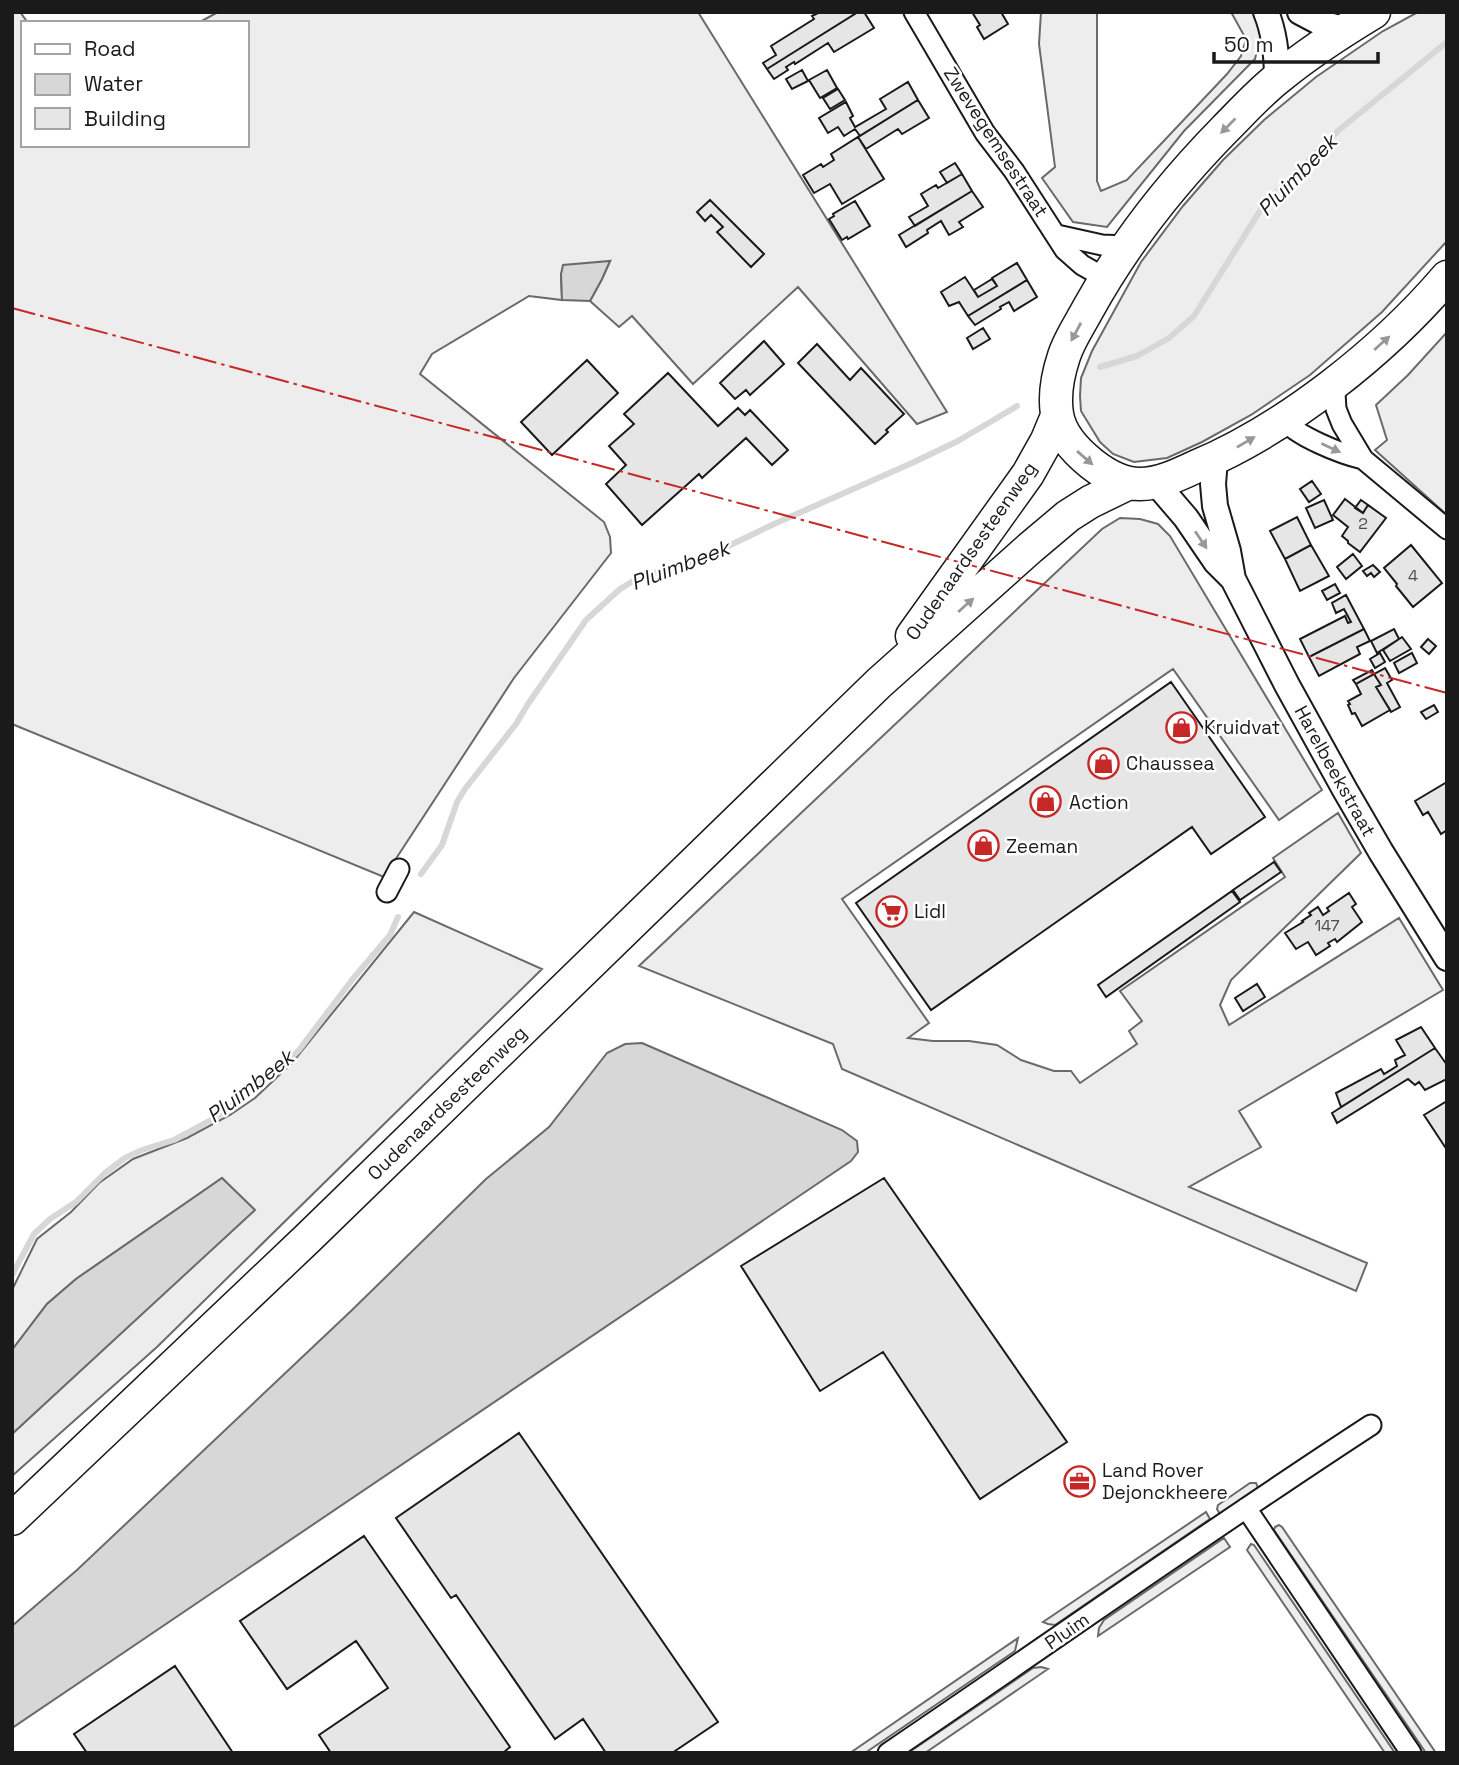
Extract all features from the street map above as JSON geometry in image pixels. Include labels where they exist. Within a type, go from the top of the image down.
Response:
[{"type":"main road","points":[[1142,483],[1105,474],[1080,456],[1068,440],[1057,416],[1058,377],[1064,354],[1105,278],[1173,184],[1277,79],[1374,12]]},
{"type":"main road","name":"Oudenaardsesteenweg","points":[[12,1519],[318,1228],[878,683],[1030,548],[1090,502],[1214,459],[1283,419],[1355,367],[1395,331],[1447,277]]},
{"type":"main road","name":"Oudenaardsesteenweg","points":[[878,683],[1028,474],[1057,416]]},
{"type":"street","name":"Zwevegemsestraat","points":[[914,12],[985,133],[1014,171],[1065,250],[1082,265],[1105,278]]},
{"type":"street","points":[[1266,12],[1274,33],[1277,79]]},
{"type":"street","points":[[1300,12],[1319,22],[1345,30]]},
{"type":"street","name":"Zwevegemsestraat","points":[[1057,235],[1102,245],[1127,246]]},
{"type":"street","points":[[1329,386],[1335,393],[1336,409],[1342,425],[1363,459],[1447,529]]},
{"type":"street","points":[[1283,419],[1300,433],[1345,455],[1363,459]]},
{"type":"street","name":"Harelbeekstraat","points":[[1214,459],[1214,506],[1228,551],[1233,579],[1345,790],[1447,958]]},
{"type":"street","name":"Harelbeekstraat","points":[[1142,483],[1186,519],[1216,562],[1233,579]]},
{"type":"street","points":[[387,892],[398,869]]},
{"type":"street","name":"Pluim","points":[[888,1753],[1245,1508],[1371,1425]]},
{"type":"street","points":[[1245,1508],[1411,1753]]},
{"type":"shaded area","points":[[12,12],[20,12],[27,21],[21,21],[21,147],[248,147],[248,21],[202,21],[218,12],[698,12],[947,412],[917,424],[798,287],[693,384],[632,316],[619,327],[590,301],[610,261],[561,274],[562,300],[529,296],[432,354],[420,374],[604,522],[610,537],[611,553],[514,678],[384,877],[12,724]]},
{"type":"shaded area","points":[[1041,12],[1097,12],[1097,181],[1101,191],[1127,180],[1241,56],[1246,39],[1231,12],[1255,12],[1263,25],[1255,59],[1184,131],[1107,227],[1073,222],[1042,178],[1055,167],[1039,44]]},
{"type":"shaded area","points":[[1418,12],[1447,12],[1447,241],[1382,312],[1310,375],[1251,415],[1167,458],[1134,462],[1113,454],[1100,442],[1081,411],[1081,378],[1092,351],[1141,262],[1183,206],[1223,160],[1264,120],[1316,77],[1383,31]]},
{"type":"shaded area","points":[[1447,332],[1447,515],[1375,450],[1387,440],[1376,405]]},
{"type":"shaded area","points":[[1120,518],[1140,519],[1158,524],[1170,536],[1322,790],[1279,820],[1173,669],[842,899],[929,1023],[908,1038],[997,1045],[1021,1060],[1054,1071],[1071,1071],[1080,1083],[1137,1044],[1129,1031],[1142,1021],[1120,991],[1285,877],[1273,858],[1338,813],[1361,853],[1231,980],[1220,1005],[1229,1025],[1399,918],[1443,990],[1239,1111],[1261,1147],[1189,1187],[1367,1263],[1356,1291],[842,1069],[833,1044],[639,966],[1102,529]]},
{"type":"shaded area","points":[[414,912],[542,969],[157,1347],[12,1476],[12,1434],[254,1210],[222,1178],[76,1279],[47,1304],[12,1350],[12,1290],[37,1239],[71,1212],[99,1183],[133,1159],[187,1138],[255,1098],[292,1063]]},
{"type":"shaded area","points":[[1250,1483],[1256,1483],[1258,1488],[1220,1514],[1218,1505]]},
{"type":"shaded area","points":[[1206,1512],[1210,1519],[1055,1625],[1043,1622]]},
{"type":"shaded area","points":[[1279,1525],[1436,1753],[1426,1753],[1274,1530]]},
{"type":"shaded area","points":[[1224,1538],[1230,1547],[1098,1636],[1104,1620]]},
{"type":"shaded area","points":[[1251,1544],[1395,1753],[1385,1753],[1247,1550]]},
{"type":"shaded area","points":[[1018,1638],[1015,1651],[865,1753],[850,1753]]},
{"type":"shaded area","points":[[1033,1668],[1048,1669],[925,1753],[908,1753]]},
{"type":"water","points":[[610,261],[590,301],[562,300],[563,265]]},
{"type":"water","points":[[642,1043],[842,1130],[857,1141],[858,1152],[851,1161],[12,1728],[12,1626],[77,1570],[351,1311],[486,1179],[549,1127],[607,1053],[625,1044]]},
{"type":"water","points":[[222,1178],[255,1210],[12,1434],[12,1350],[47,1304],[76,1279]]},
{"type":"building","points":[[820,12],[858,12],[767,69],[763,63],[776,55],[771,46],[814,19],[812,16]]},
{"type":"building","points":[[858,12],[864,12],[874,28],[834,52],[828,43],[786,67],[788,70],[774,79],[767,69]]},
{"type":"building","points":[[972,12],[1001,12],[1008,24],[984,39]]},
{"type":"building","points":[[802,70],[808,81],[792,89],[786,79]]},
{"type":"building","points":[[827,70],[837,88],[820,98],[809,80]]},
{"type":"building","points":[[908,82],[918,100],[860,136],[855,129],[844,136],[838,127],[828,133],[819,118],[846,102],[855,127],[886,109],[880,99]]},
{"type":"building","points":[[838,89],[845,100],[830,109],[823,98]]},
{"type":"building","points":[[918,100],[929,118],[902,134],[898,129],[866,149],[858,137]]},
{"type":"building","points":[[858,137],[884,179],[842,204],[830,184],[814,193],[803,175],[834,160],[831,154]]},
{"type":"building","points":[[955,163],[962,174],[947,183],[940,172]]},
{"type":"building","points":[[962,174],[972,191],[915,226],[909,217],[928,206],[921,194]]},
{"type":"building","points":[[972,191],[983,207],[959,222],[963,227],[949,235],[941,221],[906,247],[899,235]]},
{"type":"building","points":[[710,200],[764,254],[751,267],[717,232],[723,227],[711,215],[705,221],[697,212]]},
{"type":"building","points":[[855,201],[870,226],[842,240],[829,219]]},
{"type":"building","points":[[1017,263],[1027,280],[968,316],[959,302],[949,306],[941,292],[965,277],[978,297],[997,286],[992,278]]},
{"type":"building","points":[[992,279],[997,286],[978,297],[974,290]]},
{"type":"building","points":[[1027,280],[1037,297],[1014,311],[1009,302],[975,325],[968,316]]},
{"type":"building","points":[[983,328],[990,339],[973,349],[967,338]]},
{"type":"building","points":[[764,341],[784,364],[750,395],[746,390],[735,399],[720,383]]},
{"type":"building","points":[[817,344],[850,380],[861,368],[904,414],[875,444],[798,363]]},
{"type":"building","points":[[587,360],[618,393],[552,455],[521,422]]},
{"type":"building","points":[[668,373],[718,426],[738,408],[745,415],[750,410],[788,450],[772,465],[746,438],[702,478],[699,474],[642,525],[606,484],[626,465],[609,446],[634,424],[624,414]]},
{"type":"building","points":[[1312,481],[1321,494],[1309,502],[1300,489]]},
{"type":"building","points":[[1345,499],[1363,513],[1368,505],[1386,518],[1360,552],[1342,536],[1348,527],[1333,515]]},
{"type":"building","points":[[1324,500],[1333,520],[1315,528],[1306,508]]},
{"type":"building","points":[[1361,500],[1368,505],[1363,513],[1355,508]]},
{"type":"building","points":[[1297,517],[1311,545],[1285,559],[1270,531]]},
{"type":"building","points":[[1311,545],[1329,576],[1300,591],[1285,559]]},
{"type":"building","points":[[1411,545],[1442,583],[1413,607],[1384,568]]},
{"type":"building","points":[[1353,554],[1362,566],[1346,579],[1337,567]]},
{"type":"building","points":[[1373,565],[1380,572],[1374,577],[1371,573],[1367,576],[1363,571]]},
{"type":"building","points":[[1335,584],[1340,593],[1327,600],[1322,591]]},
{"type":"building","points":[[1346,595],[1364,629],[1309,657],[1300,639],[1345,616],[1348,623],[1351,622],[1344,609],[1336,613],[1332,603]]},
{"type":"building","points":[[1364,629],[1370,641],[1357,647],[1360,654],[1319,676],[1309,657]]},
{"type":"building","points":[[1394,629],[1399,639],[1377,653],[1371,641]]},
{"type":"building","points":[[1402,637],[1411,649],[1390,661],[1383,650]]},
{"type":"building","points":[[1428,639],[1436,646],[1429,654],[1421,647]]},
{"type":"building","points":[[1380,653],[1385,662],[1375,668],[1370,659]]},
{"type":"building","points":[[1412,653],[1417,663],[1399,673],[1394,663]]},
{"type":"building","points":[[1385,668],[1392,680],[1387,683],[1400,707],[1391,712],[1376,687],[1381,685],[1374,674]]},
{"type":"building","points":[[1372,670],[1374,674],[1356,684],[1353,680]]},
{"type":"building","points":[[1374,674],[1381,685],[1376,687],[1390,710],[1362,726],[1355,713],[1352,714],[1348,701],[1361,694],[1356,684]]},
{"type":"building","points":[[1171,682],[1265,817],[1211,854],[1192,827],[931,1010],[856,903]]},
{"type":"building","points":[[1434,705],[1438,712],[1426,719],[1421,712]]},
{"type":"building","points":[[1447,782],[1447,830],[1441,834],[1428,812],[1423,815],[1415,801]]},
{"type":"building","points":[[1274,862],[1281,872],[1240,900],[1233,890]]},
{"type":"building","points":[[1232,891],[1240,902],[1106,997],[1098,985]]},
{"type":"building","points":[[1349,893],[1356,904],[1352,907],[1362,922],[1337,942],[1335,939],[1328,943],[1330,946],[1316,955],[1308,942],[1296,949],[1285,933],[1303,922],[1311,915],[1309,913],[1318,907],[1323,915],[1329,911],[1327,908]]},
{"type":"building","points":[[1257,984],[1265,997],[1243,1011],[1235,998]]},
{"type":"building","points":[[1421,1027],[1435,1048],[1341,1107],[1336,1093],[1381,1069],[1384,1074],[1397,1066],[1395,1060],[1405,1055],[1396,1040]]},
{"type":"building","points":[[1435,1048],[1447,1065],[1447,1079],[1425,1090],[1419,1082],[1415,1085],[1408,1079],[1337,1123],[1332,1113]]},
{"type":"building","points":[[1447,1101],[1447,1150],[1424,1115]]},
{"type":"building","points":[[884,1178],[1067,1442],[980,1499],[883,1352],[820,1391],[741,1266]]},
{"type":"building","points":[[519,1433],[718,1722],[672,1753],[606,1753],[583,1719],[555,1739],[456,1595],[451,1598],[396,1518]]},
{"type":"building","points":[[364,1536],[510,1747],[503,1753],[331,1753],[319,1735],[388,1688],[356,1641],[287,1689],[240,1621]]},
{"type":"building","points":[[175,1666],[233,1753],[87,1753],[74,1734]]},
{"type":"waterway","name":"Pluimbeek","points":[[1100,367],[1137,356],[1169,338],[1194,316],[1263,206],[1339,130],[1447,42]]},
{"type":"waterway","name":"Pluimbeek","points":[[421,874],[442,845],[457,802],[465,789],[516,724],[586,620],[620,589],[640,577],[695,562],[912,463],[958,441],[1017,406]]},
{"type":"waterway","name":"Pluimbeek","points":[[12,1275],[34,1234],[50,1219],[76,1202],[105,1173],[125,1158],[174,1140],[217,1117],[286,1063],[390,935],[398,917]]},
{"type":"power","points":[[12,308],[1447,693]]},
{"type":"place","name":"Kruidvat","points":[[1181,727]]},
{"type":"place","name":"Chaussea","points":[[1103,763]]},
{"type":"place","name":"Action","points":[[1046,802]]},
{"type":"place","name":"Zeeman","points":[[983,846]]},
{"type":"place","name":"Lidl","points":[[891,911]]},
{"type":"place","name":"Land Rover Dejonckheere","points":[[1079,1481]]}]
